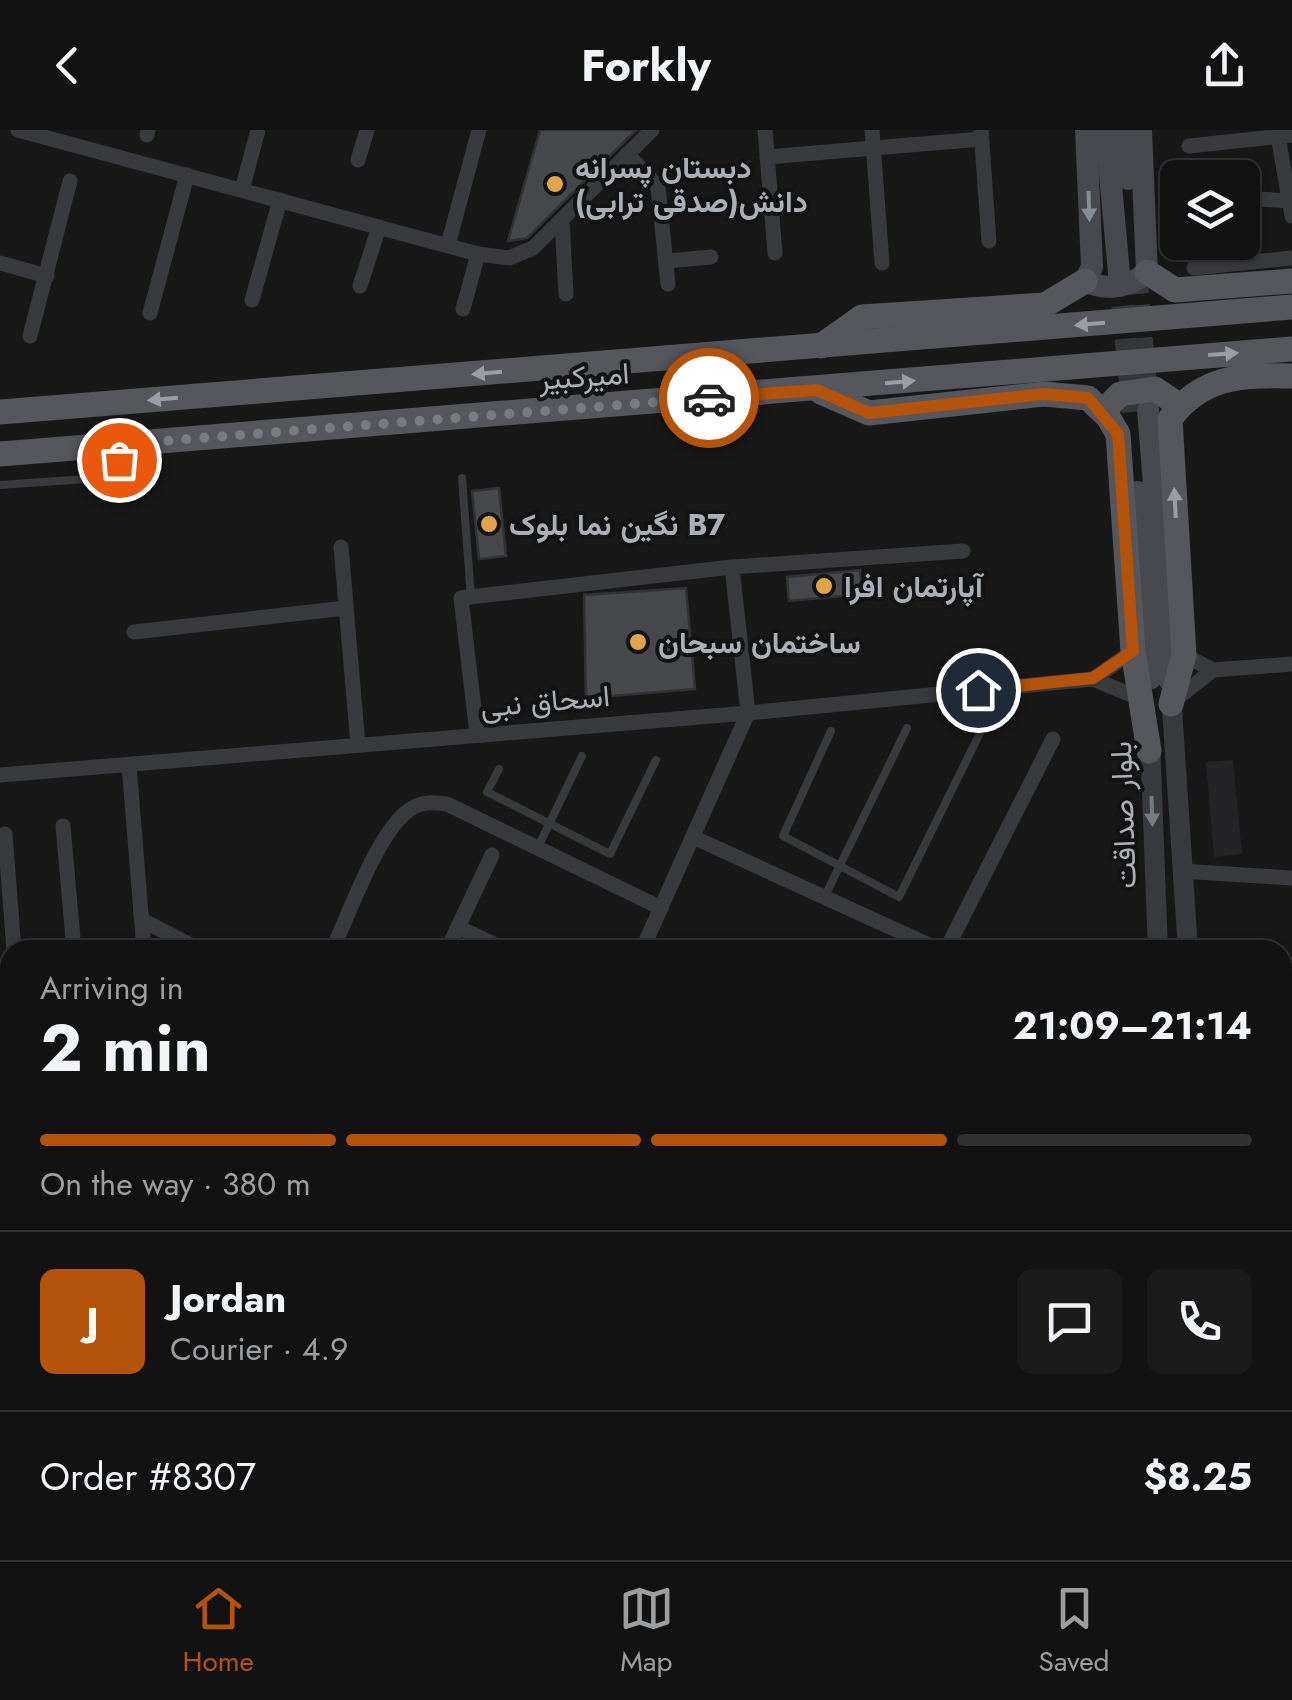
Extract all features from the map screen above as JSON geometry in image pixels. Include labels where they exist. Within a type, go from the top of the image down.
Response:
[{"type":"main road","points":[[820,346],[862,316],[1045,304],[1085,281],[1092,267],[1086,130]]},
{"type":"main road","points":[[1106,130],[1134,272]]},
{"type":"main road","points":[[1124,130],[1134,272]]},
{"type":"main road","points":[[1085,281],[1098,288],[1119,286],[1134,272],[1141,130]]},
{"type":"main road","points":[[1134,272],[1175,290],[1292,281]]},
{"type":"main road","name":"امیرکبیر","points":[[0,412],[1292,307]]},
{"type":"main road","name":"امیرکبیر","points":[[0,454],[1292,349]]},
{"type":"main road","points":[[1158,691],[1170,419],[1188,395],[1207,386],[1257,376],[1292,376]]},
{"type":"main road","points":[[384,382],[387,424]]},
{"type":"main road","points":[[334,385],[336,428]]},
{"type":"main road","points":[[1103,412],[1120,394],[1155,389],[1180,406]]},
{"type":"main road","points":[[817,390],[869,413],[1044,394],[1088,398],[1118,434],[1157,648]]},
{"type":"main road","points":[[1140,411],[1157,648],[1158,691],[1149,750]]},
{"type":"street","points":[[18,130],[80,138],[187,175],[478,254],[509,258],[533,248],[652,130]]},
{"type":"street","points":[[242,190],[258,130]]},
{"type":"street","points":[[358,160],[367,130]]},
{"type":"street","points":[[448,245],[479,130]]},
{"type":"street","points":[[765,130],[775,252]]},
{"type":"street","points":[[872,130],[882,263]]},
{"type":"street","points":[[768,157],[981,134],[990,241]]},
{"type":"street","points":[[1189,146],[1285,136],[1291,206],[1260,201]]},
{"type":"street","points":[[627,154],[658,186],[668,284]]},
{"type":"street","points":[[150,313],[187,175]]},
{"type":"street","points":[[30,336],[70,181]]},
{"type":"street","points":[[252,300],[280,200]]},
{"type":"street","points":[[562,221],[566,294]]},
{"type":"street","points":[[360,286],[379,226]]},
{"type":"street","points":[[463,309],[478,254]]},
{"type":"street","points":[[667,261],[712,257]]},
{"type":"street","points":[[1194,268],[1292,258]]},
{"type":"street","points":[[0,263],[47,276]]},
{"type":"street","points":[[341,547],[358,745]]},
{"type":"street","points":[[477,734],[461,598],[732,567],[963,550]]},
{"type":"street","points":[[647,940],[748,712],[732,567]]},
{"type":"street","points":[[134,632],[346,608]]},
{"type":"street","points":[[1093,678],[1157,648],[1213,670]]},
{"type":"street","points":[[1093,678],[1158,691],[1213,670],[1292,664]]},
{"type":"street","name":"اسحاق نبی","points":[[0,775],[748,712],[1093,678]]},
{"type":"street","name":"بلوار صداقت","points":[[1158,691],[1187,940]]},
{"type":"street","points":[[948,940],[1053,739]]},
{"type":"street","name":"بلوار صداقت","points":[[1149,750],[1158,940]]},
{"type":"street","points":[[129,765],[143,940]]},
{"type":"street","points":[[337,940],[392,828],[408,810],[427,801],[448,804],[662,908]]},
{"type":"street","points":[[62,826],[73,940]]},
{"type":"street","points":[[5,834],[4,878],[13,940]]},
{"type":"street","points":[[695,838],[920,940]]},
{"type":"street","points":[[451,940],[492,855]]},
{"type":"street","points":[[1181,871],[1292,878]]},
{"type":"street","points":[[142,920],[181,940]]},
{"type":"street","points":[[458,927],[485,940]]},
{"type":"lane","points":[[0,486],[86,479],[152,442]]},
{"type":"lane","points":[[462,478],[470,597]]},
{"type":"lane","points":[[824,898],[908,728]]},
{"type":"lane","points":[[831,731],[783,836],[899,897],[980,733]]},
{"type":"lane","points":[[538,848],[582,756]]},
{"type":"lane","points":[[499,769],[488,792],[610,854],[656,760]]},
{"type":"shaded area","points":[[1233,760],[1242,854],[1214,857],[1206,762]]},
{"type":"building","name":"دبستان پسرانه دانش(صدقی ترابی)","points":[[540,130],[636,130],[527,238],[508,241]]},
{"type":"building","name":"نگین نما بلوک B7","points":[[499,488],[506,556],[479,559],[472,491]]},
{"type":"building","name":"آپارتمان افرا","points":[[860,570],[862,594],[789,601],[787,577]]},
{"type":"building","name":"ساختمان سبحان","points":[[686,588],[695,689],[586,698],[584,595]]},
{"type":"tunnel","points":[[1136,272],[1148,407]]},
{"type":"tunnel","points":[[1119,273],[1133,412]]},
{"type":"way so far","points":[[119,460],[152,442],[709,398]]},
{"type":"place","name":"دبستان پسرانه دانش(صدقی ترابی)","points":[[555,184]]},
{"type":"place","name":"نگین نما بلوک B7","points":[[489,524]]},
{"type":"place","name":"آپارتمان افرا","points":[[824,586]]},
{"type":"place","name":"ساختمان سبحان","points":[[638,642]]},
{"type":"route","points":[[709,398],[817,390],[869,413],[1044,394],[1088,398],[1108,418],[1118,434],[1133,651],[1093,678],[978,690]]}]
